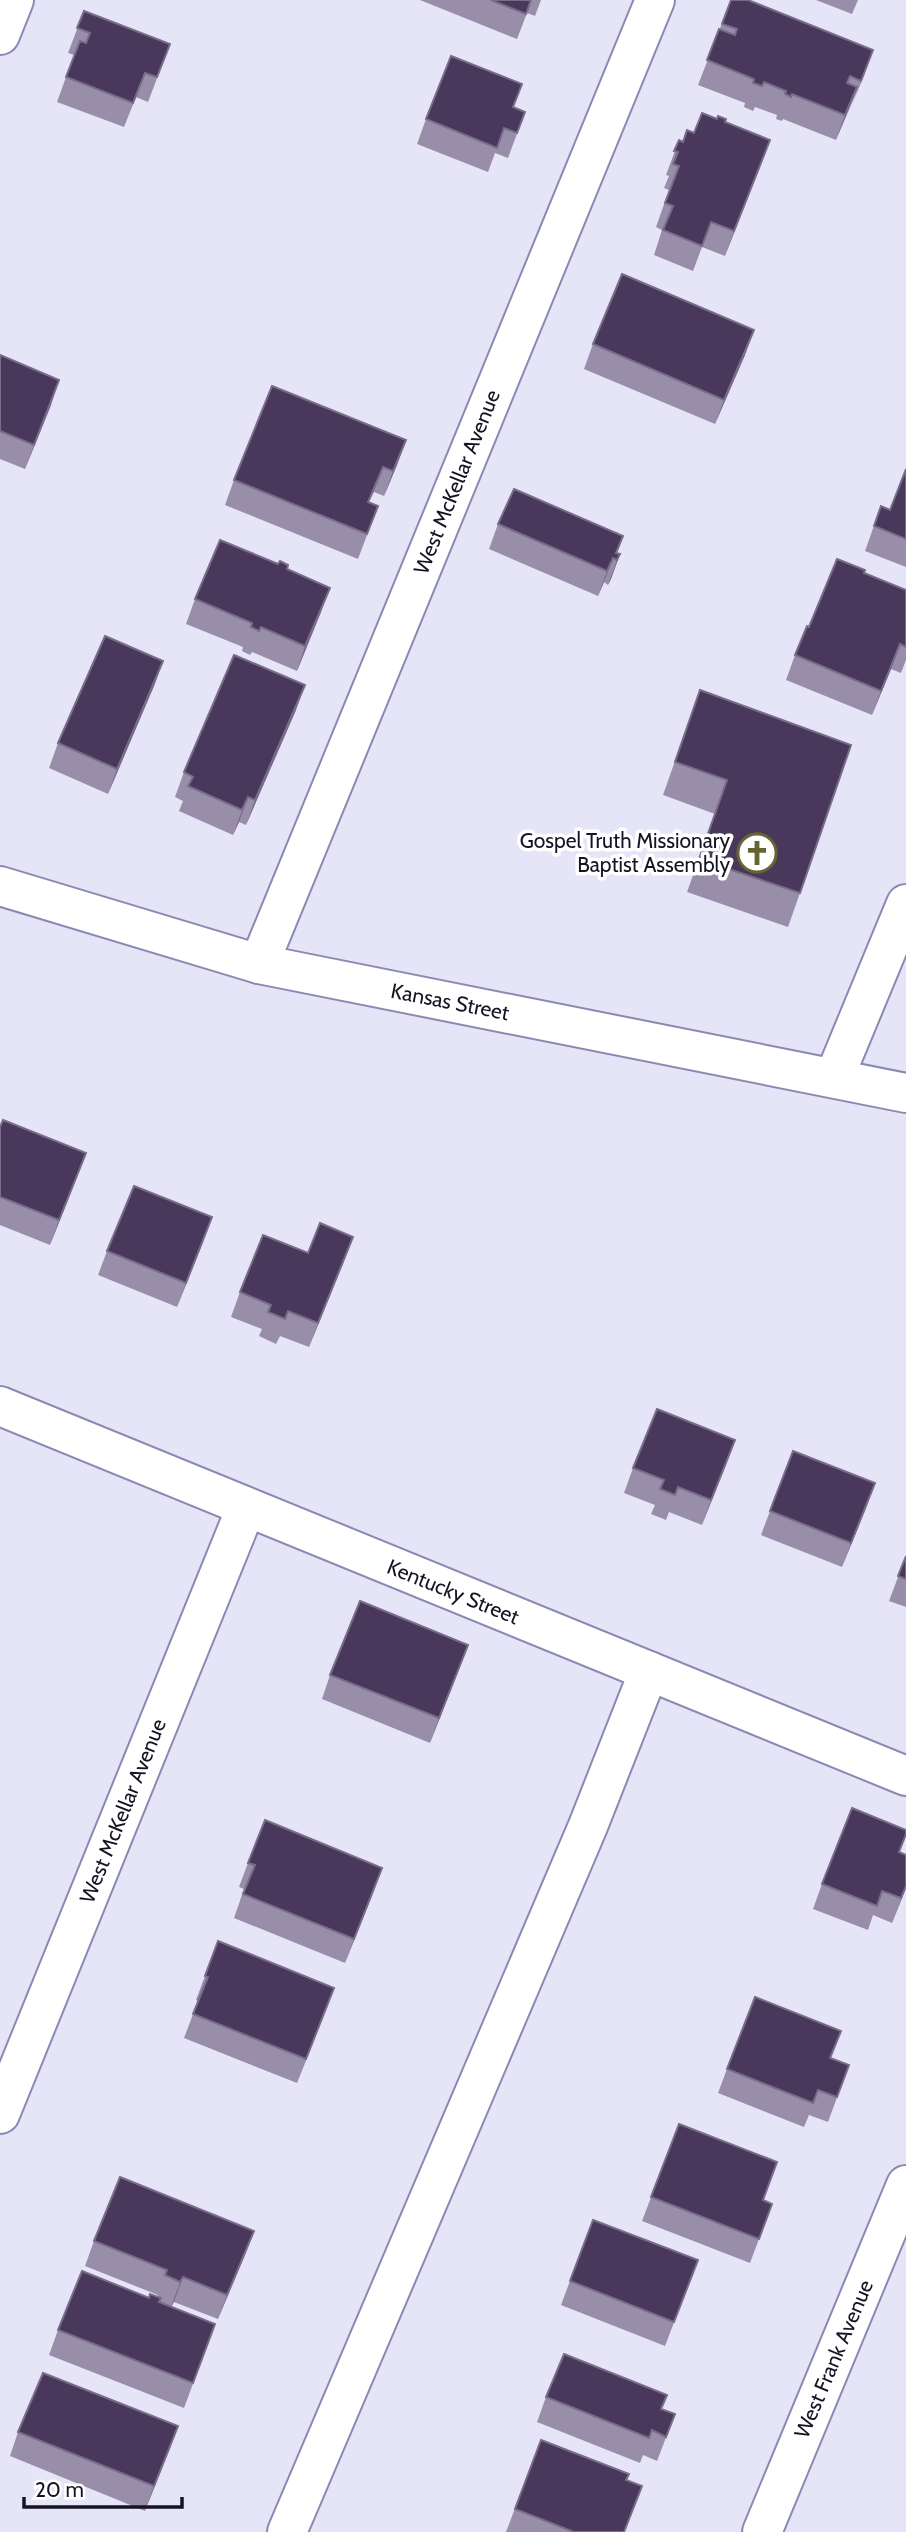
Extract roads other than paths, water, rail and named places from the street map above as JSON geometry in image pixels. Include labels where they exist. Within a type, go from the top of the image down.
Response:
[{"type":"street","points":[[0,35],[14,0]]},
{"type":"street","name":"West McKellar Avenue","points":[[259,964],[655,0]]},
{"type":"street","name":"Kansas Street","points":[[0,886],[259,964],[906,1093]]},
{"type":"street","points":[[834,1077],[906,904]]},
{"type":"street","name":"Kentucky Street","points":[[0,1406],[906,1776]]},
{"type":"street","name":"West McKellar Avenue","points":[[0,2114],[246,1508]]},
{"type":"street","points":[[287,2532],[587,1826],[649,1671]]},
{"type":"street","name":"West Frank Avenue","points":[[762,2532],[906,2185]]},
{"type":"place","name":"Gospel Truth Missionary Baptist Assembly","points":[[757,853]]}]
